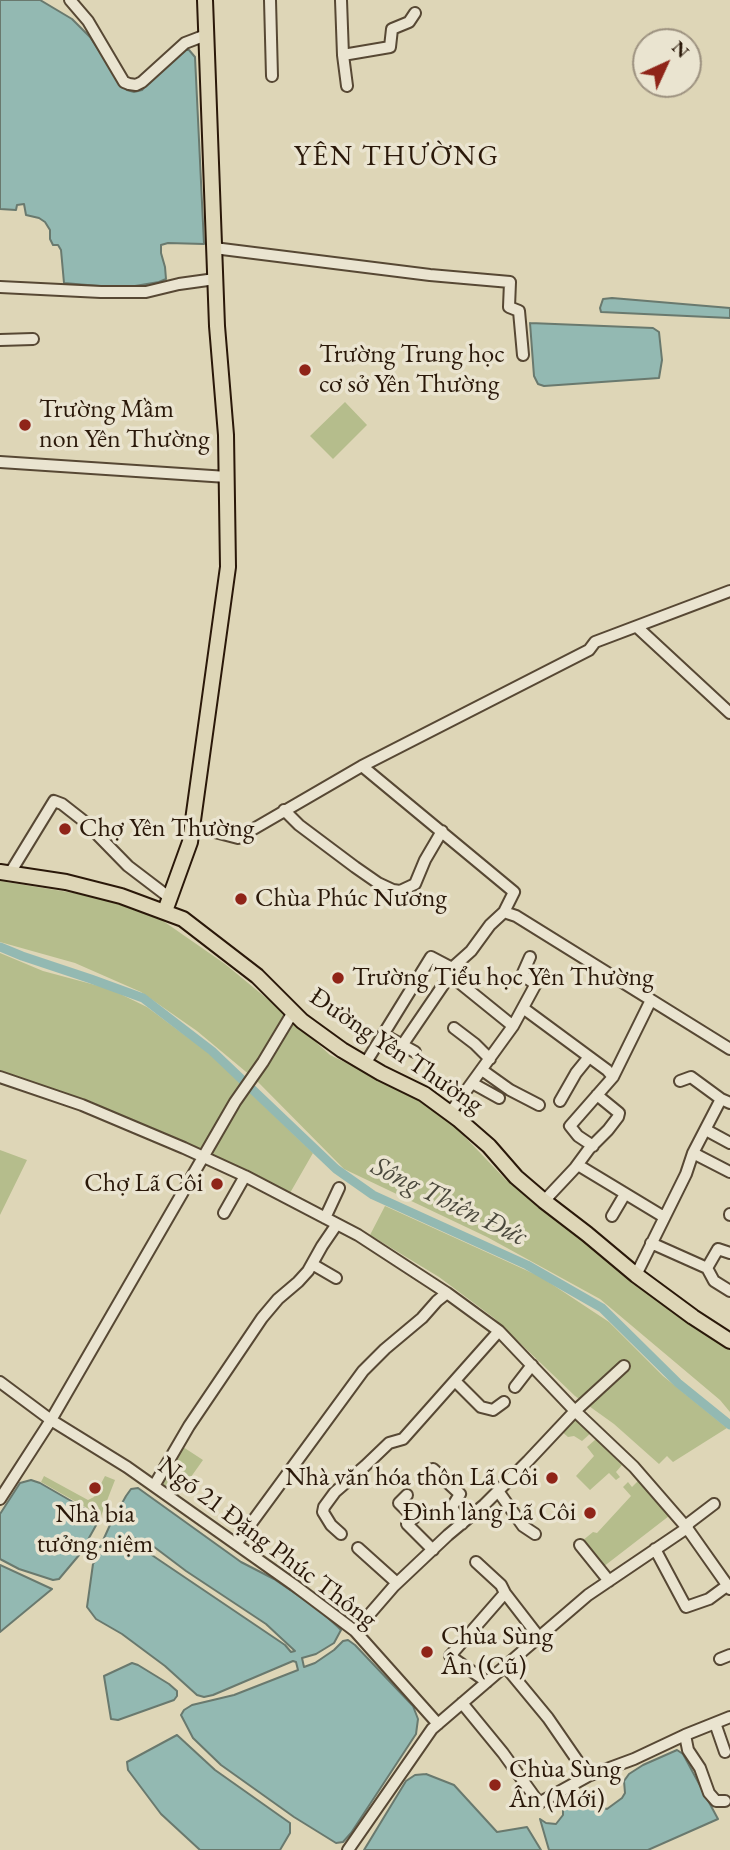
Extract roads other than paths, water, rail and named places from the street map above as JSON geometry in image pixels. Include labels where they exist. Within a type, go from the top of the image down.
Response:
[{"type":"main road","points":[[168,905],[190,842],[228,567],[226,435],[217,326],[205,0]]},
{"type":"main road","name":"Đường Yên Thường","points":[[5,872],[168,905],[257,975],[302,1021],[365,1064],[424,1094],[450,1113],[489,1146],[516,1177],[544,1201],[636,1275],[730,1341]]},
{"type":"street","points":[[71,0],[88,21],[124,82],[136,85],[142,82],[184,43],[206,35]]},
{"type":"street","points":[[270,0],[272,76]]},
{"type":"street","points":[[341,0],[347,86]]},
{"type":"street","points":[[343,55],[390,47],[392,29],[409,22],[415,13]]},
{"type":"street","points":[[214,248],[430,275],[510,282],[509,307],[519,311],[523,355]]},
{"type":"street","points":[[0,287],[146,292],[215,279]]},
{"type":"street","points":[[0,340],[33,339]]},
{"type":"street","points":[[0,462],[227,477]]},
{"type":"street","points":[[192,826],[238,838],[362,766],[589,650],[595,642],[730,591]]},
{"type":"street","points":[[637,627],[730,713]]},
{"type":"street","points":[[362,766],[514,891],[504,912],[451,972],[403,1044]]},
{"type":"street","points":[[5,872],[54,801],[85,822],[168,905]]},
{"type":"street","points":[[284,810],[299,825],[355,867],[378,883],[400,891],[415,884],[442,831]]},
{"type":"street","points":[[504,912],[516,916],[730,1049]]},
{"type":"street","points":[[365,1064],[431,957],[513,1026]]},
{"type":"street","points":[[450,1113],[513,1026],[538,980],[531,981],[522,975],[530,957]]},
{"type":"street","points":[[593,1146],[578,1136],[570,1126],[613,1076],[651,1000]]},
{"type":"street","points":[[523,1007],[613,1076]]},
{"type":"street","points":[[0,1499],[51,1420],[203,1156],[293,1012]]},
{"type":"street","points":[[454,1028],[489,1059]]},
{"type":"street","points":[[384,1035],[415,1052]]},
{"type":"street","points":[[560,1101],[589,1057]]},
{"type":"street","points":[[482,1070],[510,1090],[539,1105]]},
{"type":"street","points":[[0,1077],[82,1105],[245,1176],[337,1224],[447,1293],[499,1331],[575,1411],[634,1467],[687,1528],[729,1587],[709,1599],[686,1607],[655,1549]]},
{"type":"street","points":[[636,1275],[686,1174],[693,1153],[725,1101],[691,1077],[680,1081]]},
{"type":"street","points":[[472,1083],[499,1098]]},
{"type":"street","points":[[544,1201],[618,1117],[619,1113],[597,1095]]},
{"type":"street","points":[[706,1130],[730,1143]]},
{"type":"street","points":[[693,1153],[730,1172]]},
{"type":"street","points":[[578,1165],[664,1217]]},
{"type":"street","points":[[224,1213],[245,1176]]},
{"type":"street","points":[[325,1218],[340,1188]]},
{"type":"street","points":[[612,1216],[625,1194]]},
{"type":"street","points":[[154,1486],[189,1426],[262,1318],[278,1299],[298,1282],[337,1224]]},
{"type":"street","points":[[651,1243],[707,1268],[713,1281],[730,1292]]},
{"type":"street","points":[[707,1268],[718,1248],[730,1253]]},
{"type":"street","points":[[312,1264],[336,1278]]},
{"type":"street","points":[[236,1544],[363,1371],[447,1293]]},
{"type":"street","points":[[341,1534],[323,1512],[335,1492],[389,1443],[404,1439],[499,1331]]},
{"type":"street","points":[[515,1387],[532,1365]]},
{"type":"street","points":[[355,1631],[397,1583],[498,1491],[575,1411],[624,1366]]},
{"type":"street","points":[[455,1381],[481,1407],[493,1410],[504,1402]]},
{"type":"street","name":"Ngõ 21 Đặng Phúc Thông","points":[[0,1382],[51,1420],[127,1466],[355,1631],[438,1724]]},
{"type":"street","points":[[433,1469],[460,1494],[452,1507],[462,1524]]},
{"type":"street","points":[[498,1491],[523,1526],[535,1534]]},
{"type":"street","points":[[407,1495],[400,1503],[414,1518],[407,1524],[433,1550]]},
{"type":"street","points":[[348,1850],[438,1724],[588,1595],[687,1528],[689,1523],[714,1504]]},
{"type":"street","points":[[580,1545],[608,1581]]},
{"type":"street","points":[[358,1548],[397,1583]]},
{"type":"street","points":[[477,1562],[501,1586],[539,1637]]},
{"type":"street","points":[[487,1682],[450,1656],[505,1593]]},
{"type":"street","points":[[505,1666],[548,1718],[588,1776]]},
{"type":"street","points":[[462,1703],[539,1803],[588,1776],[730,1717]]},
{"type":"street","points":[[715,1723],[725,1752]]},
{"type":"street","points":[[685,1735],[688,1750],[700,1768],[709,1793],[716,1801],[725,1801]]},
{"type":"water","points":[[0,0],[40,0],[72,19],[90,37],[127,90],[142,90],[168,61],[183,50],[189,50],[195,57],[204,244],[161,245],[166,279],[123,288],[64,283],[61,250],[58,245],[53,245],[45,222],[26,215],[24,204],[17,205],[16,210],[0,209]]},
{"type":"water","points":[[603,299],[730,308],[730,318],[601,312]]},
{"type":"water","points":[[530,323],[653,328],[659,332],[662,360],[659,378],[544,386],[538,384],[534,376]]},
{"type":"water","points":[[31,1480],[99,1517],[80,1554],[59,1579],[53,1580],[19,1569],[0,1559],[0,1514],[20,1483]]},
{"type":"water","points":[[138,1488],[241,1562],[274,1579],[318,1609],[341,1630],[334,1643],[316,1654],[302,1658],[304,1667],[315,1663],[348,1640],[413,1706],[418,1719],[416,1734],[343,1842],[336,1843],[294,1817],[221,1765],[193,1738],[181,1715],[192,1705],[234,1695],[298,1670],[296,1662],[204,1697],[197,1695],[165,1666],[122,1634],[96,1619],[87,1607],[93,1564],[112,1544],[131,1541],[285,1645],[291,1652],[295,1651],[266,1624],[145,1540],[125,1537],[100,1547],[126,1496],[131,1489]]},
{"type":"water","points":[[0,1565],[52,1589],[0,1632]]},
{"type":"water","points":[[132,1663],[169,1684],[177,1691],[177,1696],[174,1700],[118,1720],[111,1719],[104,1676]]},
{"type":"water","points":[[177,1735],[215,1770],[290,1823],[290,1833],[280,1850],[200,1850],[161,1814],[128,1770],[127,1762]]},
{"type":"water","points":[[677,1750],[683,1754],[718,1819],[648,1850],[549,1850],[540,1819],[556,1824],[563,1815],[563,1807],[578,1804],[590,1793],[601,1807],[607,1809],[622,1798],[625,1793],[624,1781],[629,1774]]},
{"type":"water","points":[[426,1774],[454,1785],[497,1832],[527,1827],[541,1850],[364,1850],[406,1781],[415,1775]]},
{"type":"waterway","name":"Sông Thiên Đức","points":[[0,947],[143,998],[212,1051],[336,1169],[373,1195],[527,1265],[602,1308],[678,1383],[730,1425]]},
{"type":"place","name":"Trường Trung học cơ sở Yên Thường","points":[[305,370]]},
{"type":"place","name":"Trường Mầm non Yên Thường","points":[[25,425]]},
{"type":"place","name":"Chợ Yên Thường","points":[[65,829]]},
{"type":"place","name":"Chùa Phúc Nương","points":[[241,899]]},
{"type":"place","name":"Trường Tiểu học Yên Thường","points":[[338,978]]},
{"type":"place","name":"Chợ Lã Côi","points":[[217,1184]]},
{"type":"place","name":"Nhà văn hóa thôn Lã Côi","points":[[552,1478]]},
{"type":"place","name":"Nhà bia tưởng niệm","points":[[95,1488]]},
{"type":"place","name":"Đình làng Lã Côi","points":[[590,1513]]},
{"type":"place","name":"Chùa Sùng Ân (Cũ)","points":[[427,1652]]},
{"type":"place","name":"Chùa Sùng Ân (Mới)","points":[[495,1785]]},
{"type":"district","name":"YÊN THƯỜNG","points":[[397,157]]}]
